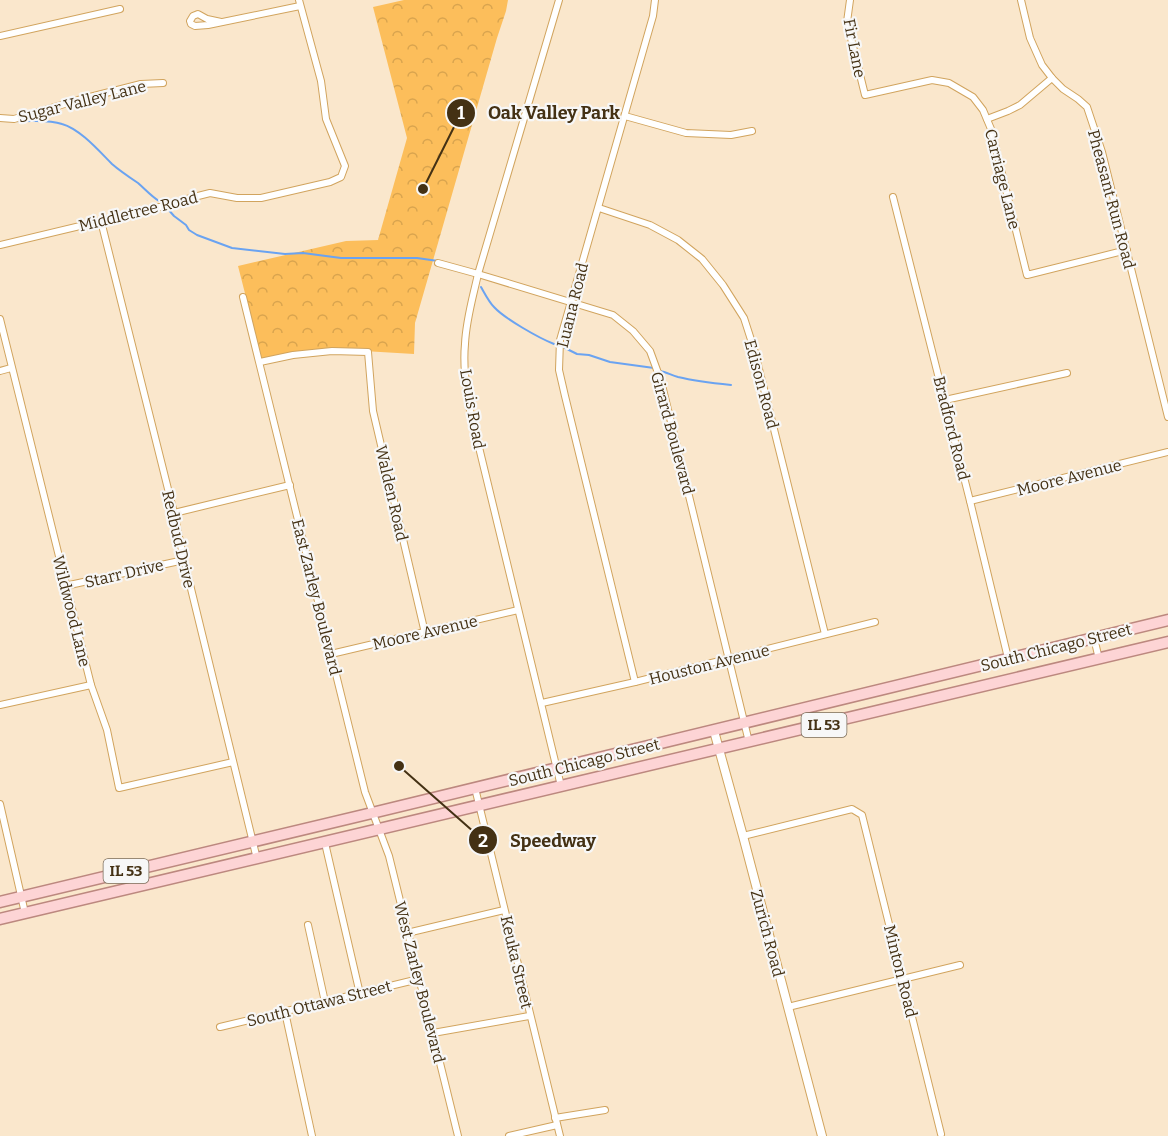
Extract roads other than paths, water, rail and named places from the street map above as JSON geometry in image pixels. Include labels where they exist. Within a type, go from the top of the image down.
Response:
[{"type":"main road","name":"South Chicago Street","points":[[0,902],[1168,620]]},
{"type":"main road","name":"South Chicago Street","points":[[0,919],[1168,642]]},
{"type":"street","name":"Louis Road","points":[[559,0],[478,274],[465,344],[465,377],[469,406],[561,786]]},
{"type":"street","name":"Luana Road","points":[[635,682],[564,396],[560,370],[560,340],[653,16],[655,0]]},
{"type":"street","name":"Fir Lane","points":[[850,0],[848,22],[865,95]]},
{"type":"street","name":"Pheasant Run Road","points":[[1021,0],[1030,38],[1042,65],[1063,89],[1087,107],[1102,152],[1168,417]]},
{"type":"street","points":[[221,22],[300,3]]},
{"type":"street","name":"Middletree Road","points":[[0,245],[210,193],[237,198],[261,198],[330,182],[341,177],[345,166],[326,119],[321,81],[300,3]]},
{"type":"street","points":[[0,36],[120,9]]},
{"type":"street","points":[[987,119],[1020,105],[1052,78]]},
{"type":"street","name":"Carriage Lane","points":[[865,95],[932,80],[949,83],[973,97],[983,110],[991,129],[1027,275],[1127,250]]},
{"type":"street","name":"Sugar Valley Lane","points":[[0,118],[14,118],[141,84],[163,83]]},
{"type":"street","points":[[625,116],[686,133],[731,135],[752,130]]},
{"type":"street","name":"Bradford Road","points":[[894,197],[1008,658]]},
{"type":"street","name":"Edison Road","points":[[599,208],[650,225],[678,240],[709,267],[744,318],[754,349],[825,634]]},
{"type":"street","name":"Redbud Drive","points":[[100,221],[174,513],[256,859]]},
{"type":"street","name":"Girard Boulevard","points":[[438,263],[613,315],[633,331],[650,351],[661,381],[749,742]]},
{"type":"street","name":"East Zarley Boulevard","points":[[243,297],[365,792],[378,830]]},
{"type":"street","name":"Wildwood Lane","points":[[0,319],[91,686],[107,730],[118,788],[234,762]]},
{"type":"street","name":"Walden Road","points":[[260,362],[293,355],[332,351],[369,352],[373,411],[425,633]]},
{"type":"street","points":[[0,371],[11,368]]},
{"type":"street","points":[[945,400],[1067,373]]},
{"type":"street","name":"Moore Avenue","points":[[970,501],[1168,452]]},
{"type":"street","points":[[174,513],[290,485]]},
{"type":"street","name":"Starr Drive","points":[[65,586],[184,560]]},
{"type":"street","name":"Moore Avenue","points":[[331,654],[518,610]]},
{"type":"street","name":"Houston Avenue","points":[[542,703],[875,622]]},
{"type":"street","points":[[1094,637],[1100,659]]},
{"type":"street","points":[[0,705],[91,686]]},
{"type":"street","name":"Zurich Road","points":[[714,730],[822,1136]]},
{"type":"street","name":"Keuka Street","points":[[475,788],[560,1136]]},
{"type":"street","points":[[0,804],[25,913]]},
{"type":"street","name":"Minton Road","points":[[743,836],[852,809],[862,815],[942,1134]]},
{"type":"street","name":"West Zarley Boulevard","points":[[378,830],[389,856],[458,1136]]},
{"type":"street","points":[[325,843],[360,994]]},
{"type":"street","points":[[407,933],[504,910]]},
{"type":"street","points":[[308,926],[325,1002]]},
{"type":"street","points":[[788,1007],[960,965]]},
{"type":"street","name":"South Ottawa Street","points":[[220,1027],[419,979]]},
{"type":"street","points":[[285,1012],[312,1136]]},
{"type":"street","points":[[433,1033],[530,1016]]},
{"type":"street","points":[[509,1136],[605,1110]]},
{"type":"waterway","points":[[16,121],[51,122],[69,127],[82,135],[121,172],[159,201]]},
{"type":"waterway","points":[[167,208],[197,235],[232,248],[341,258],[417,258],[438,261]]},
{"type":"waterway","points":[[481,287],[490,303],[499,312],[522,328],[554,344]]},
{"type":"waterway","points":[[563,347],[577,354],[589,355],[610,362],[654,368]]},
{"type":"waterway","points":[[660,371],[678,377],[731,385]]},
{"type":"place","name":"Oak Valley Park","points":[[423,189]]},
{"type":"place","name":"Speedway","points":[[399,766]]}]
